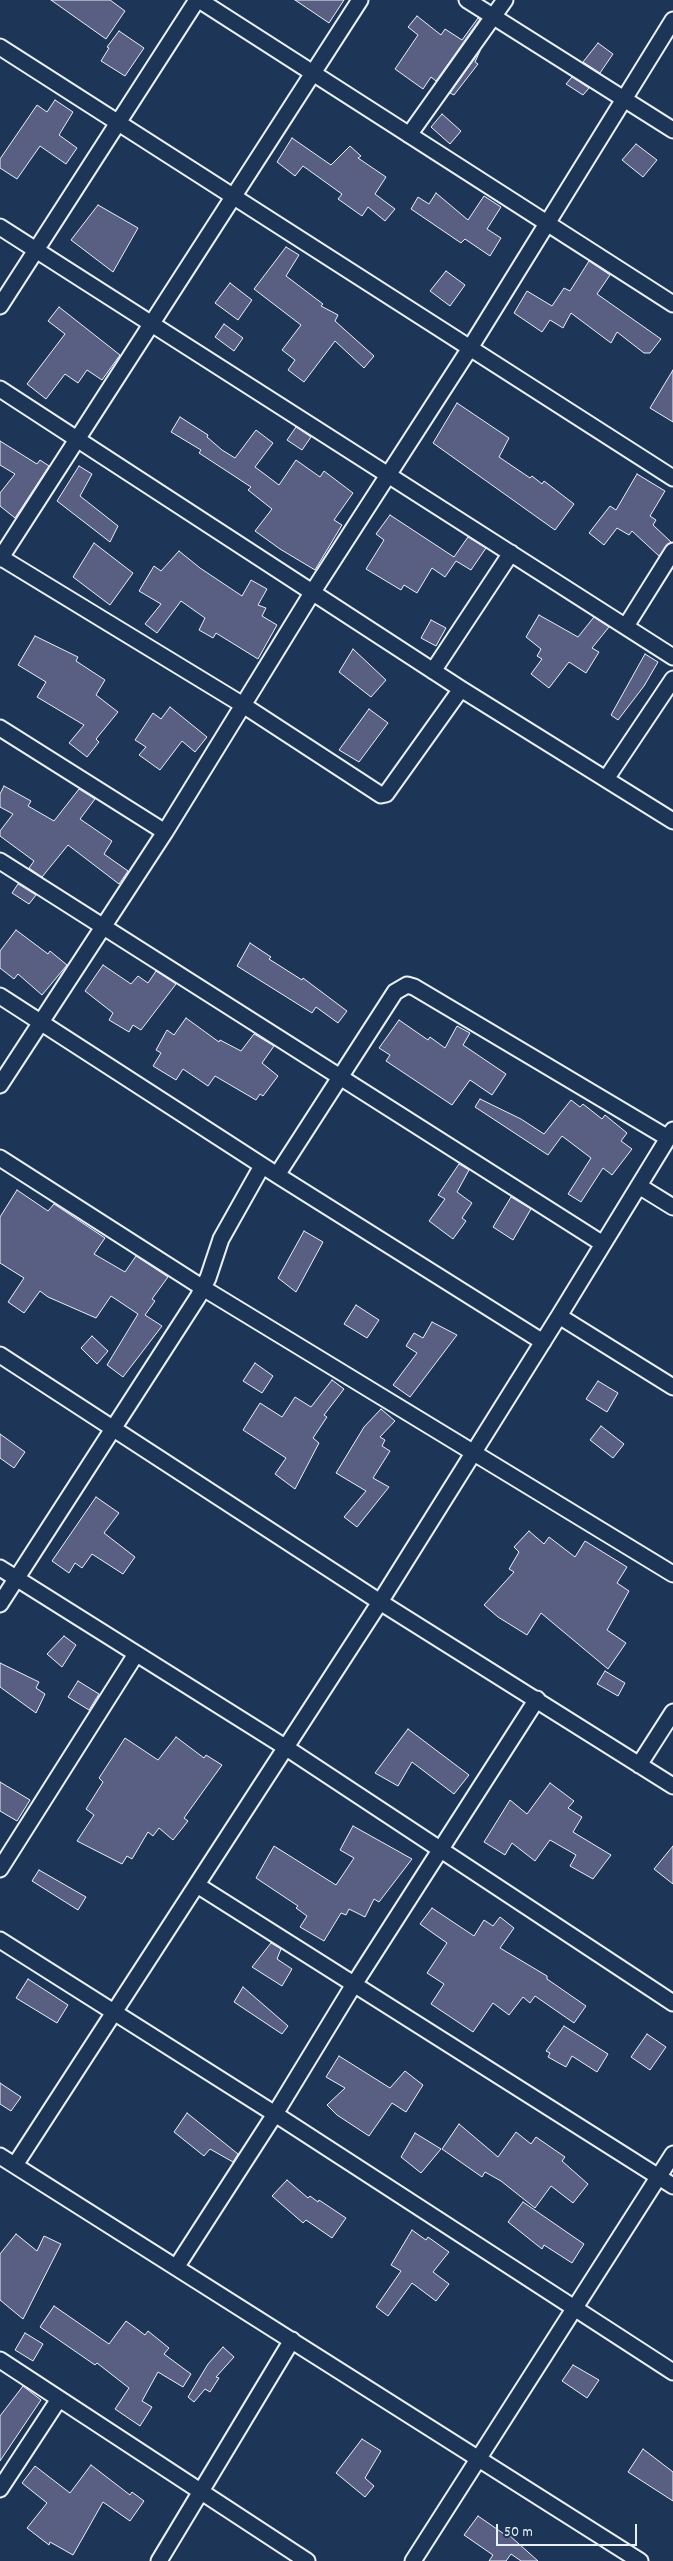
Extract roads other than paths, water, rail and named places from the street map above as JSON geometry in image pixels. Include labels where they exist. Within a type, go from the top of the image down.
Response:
[{"type":"street","points":[[0,306],[198,0],[314,72],[547,225],[673,304]]},
{"type":"street","points":[[360,0],[0,558],[243,705],[383,795],[461,689]]},
{"type":"street","points":[[467,0],[673,130]]},
{"type":"street","points":[[409,135],[505,0]]},
{"type":"street","points":[[0,1086],[165,832],[312,593],[470,348],[673,20]]},
{"type":"street","points":[[0,47],[673,478]]},
{"type":"street","points":[[0,227],[673,657]]},
{"type":"street","points":[[0,389],[77,441],[461,689],[673,821]]},
{"type":"street","points":[[626,626],[673,551]]},
{"type":"street","points":[[433,671],[511,553]]},
{"type":"street","points":[[606,779],[673,679]]},
{"type":"street","points":[[0,728],[165,832]]},
{"type":"street","points":[[0,861],[603,1244]]},
{"type":"street","points":[[14,2165],[380,1602],[671,1134],[414,987],[407,985],[395,992],[338,1077],[277,1176]]},
{"type":"street","points":[[0,996],[277,1176],[543,1342]]},
{"type":"street","points":[[0,1158],[203,1288],[673,1574]]},
{"type":"street","points":[[0,1604],[115,1428],[203,1288],[221,1239],[262,1166]]},
{"type":"street","points":[[639,1186],[673,1208]]},
{"type":"street","points":[[559,1316],[673,1387]]},
{"type":"street","points":[[0,1355],[380,1602],[673,1786]]},
{"type":"street","points":[[0,1568],[285,1747],[673,2003]]},
{"type":"street","points":[[0,1869],[136,1654]]},
{"type":"street","points":[[177,2266],[276,2114],[353,1986],[537,1699]]},
{"type":"street","points":[[640,1765],[673,1712]]},
{"type":"street","points":[[197,1885],[353,1986],[673,2186]]},
{"type":"street","points":[[0,1940],[276,2114],[673,2372]]},
{"type":"street","points":[[413,2561],[673,2154]]},
{"type":"street","points":[[0,2156],[177,2266],[640,2561]]},
{"type":"street","points":[[159,2561],[292,2340]]},
{"type":"street","points":[[0,2360],[307,2561]]},
{"type":"street","points":[[0,2489],[59,2399]]}]
